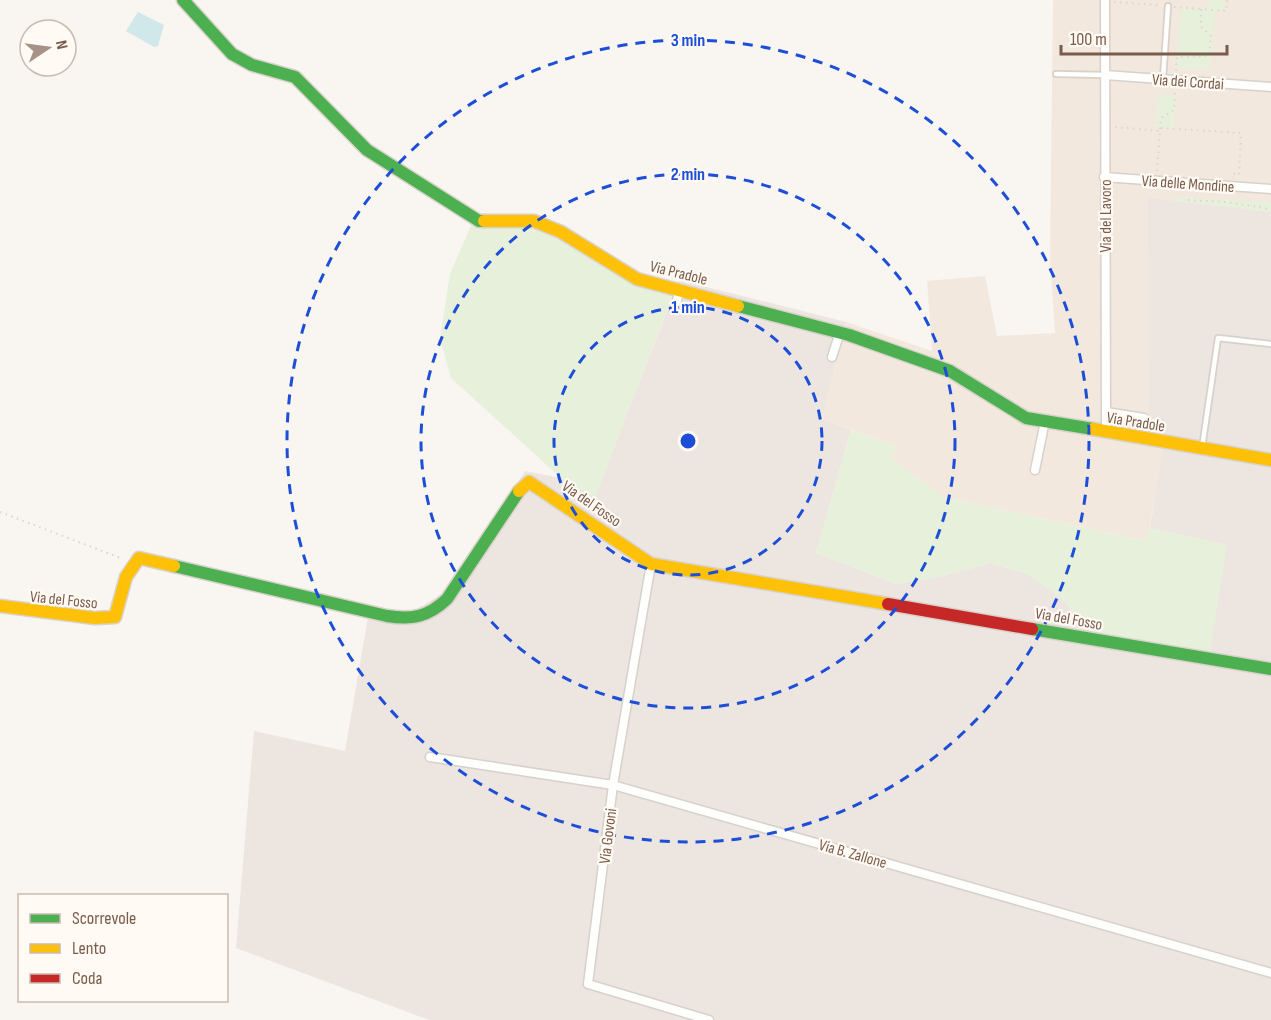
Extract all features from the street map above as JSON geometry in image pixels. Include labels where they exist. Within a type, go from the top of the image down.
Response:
[{"type":"street","name":"Via Pradole","points":[[183,0],[232,54],[252,65],[295,77],[367,150],[479,221],[534,221],[561,232],[636,279],[840,332],[950,371],[1026,418],[1271,460]]},
{"type":"street","name":"Via del Lavoro","points":[[1105,0],[1106,433]]},
{"type":"street","name":"Via dei Cordai","points":[[1105,75],[1271,87]]},
{"type":"street","name":"Via delle Mondine","points":[[1104,177],[1271,189]]},
{"type":"street","points":[[674,310],[680,290]]},
{"type":"street","points":[[832,357],[840,332]]},
{"type":"street","points":[[1106,412],[1144,418]]},
{"type":"street","points":[[1035,470],[1045,422]]},
{"type":"street","name":"Via del Fosso","points":[[0,606],[19,611],[64,613],[104,620],[115,617],[132,563],[139,558],[152,559],[400,619],[423,618],[447,599],[523,485],[530,482],[651,564],[1271,669]]},
{"type":"street","name":"Via Govoni","points":[[651,564],[613,785],[588,984],[709,1020]]},
{"type":"street","name":"Via B. Zallone","points":[[430,757],[613,785],[1271,973]]},
{"type":"lane","points":[[1162,79],[1167,6]]},
{"type":"lane","points":[[1056,74],[1105,75]]},
{"type":"lane","points":[[1202,448],[1218,338],[1271,344]]},
{"type":"path","points":[[1114,2],[1201,9]]},
{"type":"path","points":[[1105,126],[1242,134],[1239,175],[1234,174],[1231,202]]},
{"type":"path","points":[[1188,200],[1231,202],[1271,209]]},
{"type":"path","points":[[0,512],[132,563]]},
{"type":"shaded area","points":[[1053,0],[1271,0],[1271,212],[1148,199],[1165,445],[1147,541],[943,497],[891,459],[896,446],[822,419],[846,322],[932,351],[927,281],[985,276],[997,336],[1055,333],[1050,258]]},
{"type":"shaded area","points":[[1148,198],[1271,212],[1271,1020],[429,1020],[236,948],[254,731],[345,751],[368,617],[407,616],[449,589],[525,471],[561,478],[595,497],[679,280],[846,322],[822,419],[851,430],[816,553],[896,584],[943,576],[991,563],[1027,574],[1061,598],[1095,636],[1227,545],[1150,528],[1164,445],[1149,437]]},
{"type":"green space","points":[[1209,0],[1224,0],[1223,11],[1215,11],[1210,69],[1176,68],[1181,8],[1208,10]]},
{"type":"green space","points":[[1159,94],[1176,96],[1174,128],[1155,126]]},
{"type":"green space","points":[[1175,197],[1271,202],[1271,212],[1174,201]]},
{"type":"green space","points":[[472,223],[531,227],[561,237],[674,292],[595,498],[561,478],[451,378],[440,339],[450,274]]},
{"type":"green space","points":[[851,430],[896,446],[892,459],[943,497],[1146,541],[1150,528],[1227,545],[1210,653],[1095,636],[1061,598],[1027,574],[991,563],[943,576],[896,584],[816,553]]},
{"type":"water","points":[[138,12],[164,25],[158,46],[154,47],[126,31]]},
{"type":"traffic: fast","points":[[183,0],[232,54],[252,65],[295,77],[367,150],[479,221],[484,221]]},
{"type":"traffic: fast","points":[[738,306],[849,335],[950,371],[1026,418],[1093,429]]},
{"type":"traffic: fast","points":[[174,566],[387,616],[404,618],[419,616],[433,610],[447,599],[519,491]]},
{"type":"traffic: fast","points":[[1032,629],[1271,669]]},
{"type":"traffic: slow","points":[[484,221],[534,221],[561,232],[637,279],[738,306]]},
{"type":"traffic: slow","points":[[1093,429],[1271,460]]},
{"type":"traffic: slow","points":[[519,491],[529,482],[651,564],[888,604]]},
{"type":"traffic: slow","points":[[0,606],[95,618],[115,617],[126,577],[139,558],[174,566]]},
{"type":"traffic: jam","points":[[888,604],[1032,629]]}]
